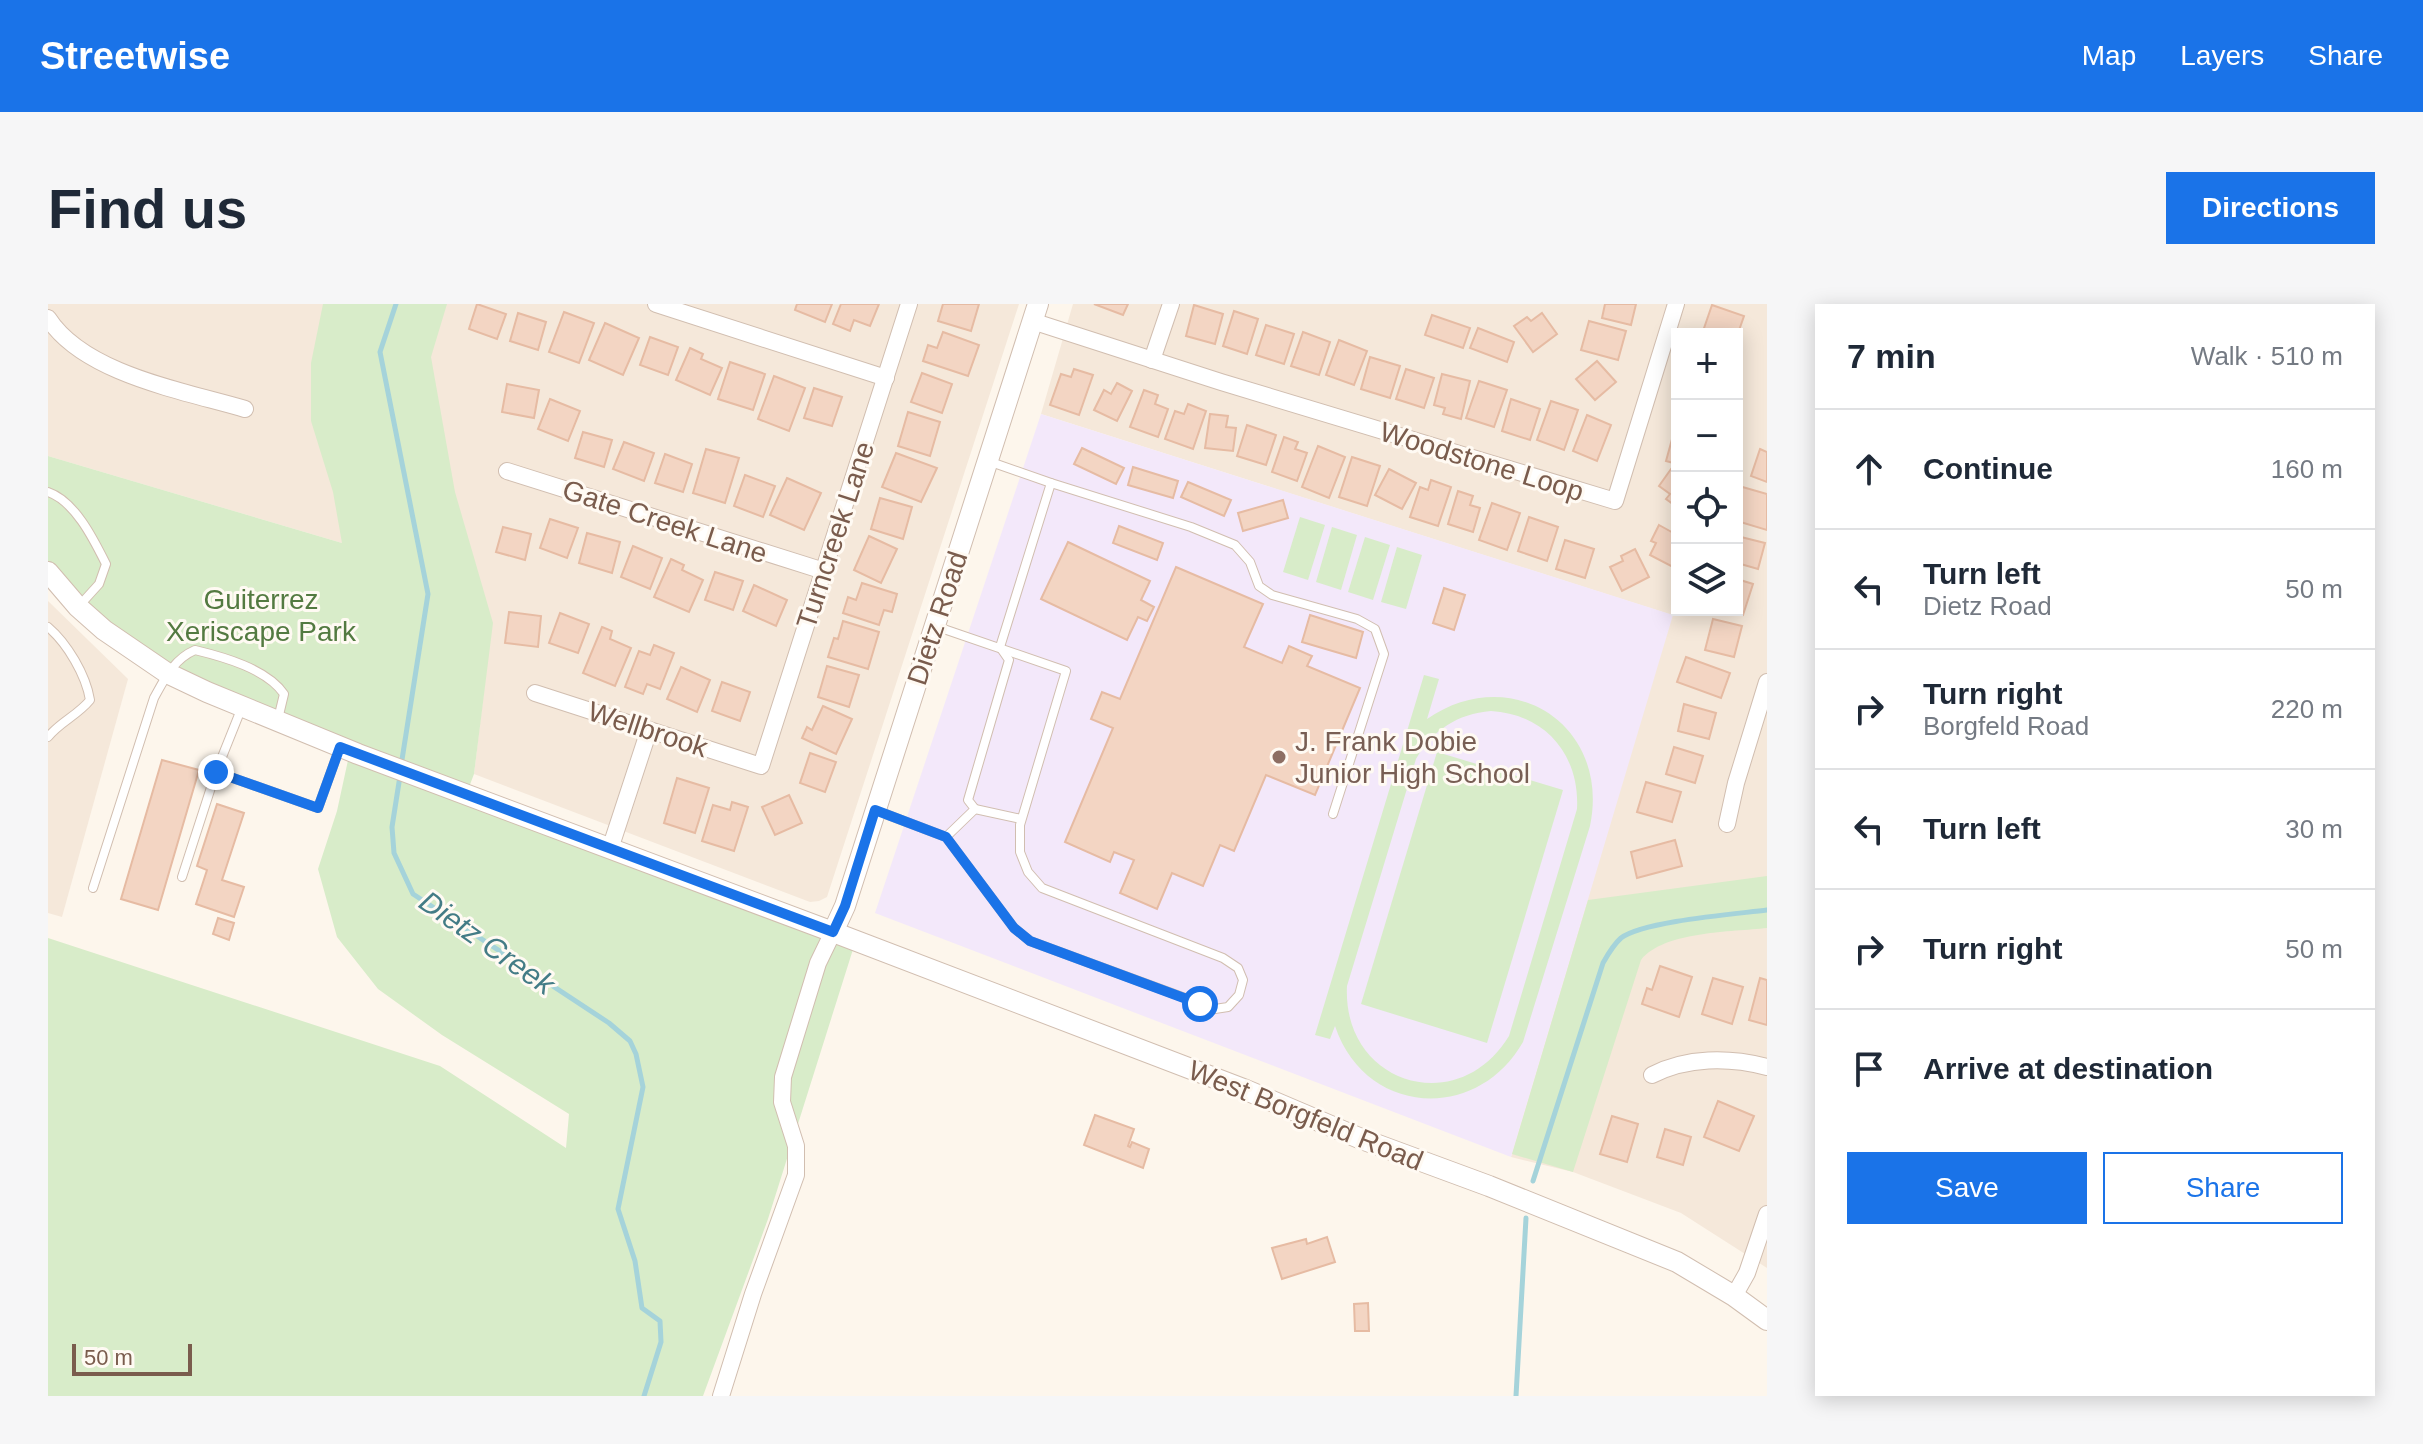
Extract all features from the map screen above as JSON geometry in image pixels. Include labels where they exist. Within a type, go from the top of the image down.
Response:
[{"type":"street","points":[[656,304],[886,378]]},
{"type":"street","name":"Turncreek Lane","points":[[761,766],[909,304]]},
{"type":"street","points":[[1152,360],[1171,304]]},
{"type":"street","name":"Woodstone Loop","points":[[1035,312],[1152,360],[1615,501],[1676,304]]},
{"type":"street","name":"Dietz Road","points":[[833,932],[845,906],[1035,312]]},
{"type":"street","points":[[48,318],[72,345],[96,361],[245,409]]},
{"type":"street","name":"Gate Creek Lane","points":[[507,471],[824,571]]},
{"type":"street","name":"West Borgfeld Road","points":[[48,572],[78,607],[104,630],[167,673],[242,706],[349,750],[833,932],[1489,1186],[1677,1262],[1767,1320]]},
{"type":"street","points":[[1727,824],[1767,682]]},
{"type":"street","name":"Wellbrook","points":[[535,693],[761,766]]},
{"type":"street","points":[[610,849],[649,730]]},
{"type":"street","points":[[721,1396],[753,1294],[796,1175],[796,1146],[782,1102],[783,1077],[818,963],[833,932]]},
{"type":"street","points":[[1652,1075],[1669,1066],[1697,1060],[1752,1063],[1767,1067]]},
{"type":"street","points":[[1734,1296],[1747,1273],[1767,1214]]},
{"type":"lane","points":[[987,460],[1191,527],[1235,545],[1250,562],[1259,586],[1272,595],[1357,619],[1375,629],[1384,654],[1333,814]]},
{"type":"lane","points":[[1000,647],[1051,483]]},
{"type":"lane","points":[[48,492],[65,502],[97,546],[106,564],[99,584],[78,607]]},
{"type":"lane","points":[[875,810],[946,837],[1014,928],[1030,941],[1215,1009],[1228,1007],[1239,995],[1243,980],[1238,968],[1223,958],[1042,888],[1028,872],[1020,852],[1021,819],[1066,671],[934,625]]},
{"type":"lane","points":[[48,627],[59,637],[88,688],[90,700],[79,714],[55,728],[48,737]]},
{"type":"lane","points":[[1000,647],[1009,660],[968,800],[975,809],[1021,819]]},
{"type":"lane","points":[[93,888],[154,698],[167,673],[180,658],[195,650],[259,674],[278,686],[284,694],[278,720]]},
{"type":"lane","points":[[182,877],[216,772],[242,706]]},
{"type":"lane","points":[[216,772],[318,808],[349,750]]},
{"type":"lane","points":[[946,837],[975,809]]},
{"type":"shaded area","points":[[48,304],[1019,304],[827,897],[810,902],[474,774],[492,623],[342,543],[48,456]]},
{"type":"shaded area","points":[[1073,304],[1767,304],[1767,1268],[1681,1213],[1573,1172],[1511,1157],[1672,616],[1743,616],[1743,328],[1671,328],[1671,615],[1041,414]]},
{"type":"shaded area","name":"J. Frank Dobie Junior High School","points":[[1041,414],[1673,616],[1511,1157],[875,913]]},
{"type":"shaded area","points":[[48,601],[128,679],[62,917],[48,913]]},
{"type":"green space","name":"Guiterrez Xeriscape Park","points":[[323,304],[447,304],[431,357],[455,492],[493,623],[474,774],[466,795],[855,943],[768,1219],[703,1396],[48,1396],[48,938],[440,1066],[566,1148],[569,1114],[442,1035],[378,989],[337,937],[318,869],[337,811],[350,751],[167,673],[48,572],[48,456],[342,543],[333,492],[311,421],[311,363]]},
{"type":"green space","points":[[1300,517],[1325,525],[1308,580],[1283,572]]},
{"type":"green space","points":[[1332,527],[1357,535],[1341,590],[1316,582]]},
{"type":"green space","points":[[1365,537],[1390,545],[1373,600],[1348,592]]},
{"type":"green space","points":[[1397,547],[1422,555],[1406,609],[1381,602]]},
{"type":"green space","points":[[1424,675],[1439,679],[1427,719],[1459,703],[1491,697],[1521,701],[1548,713],[1570,732],[1585,759],[1592,790],[1590,826],[1523,1042],[1503,1068],[1478,1086],[1451,1096],[1423,1098],[1396,1092],[1371,1078],[1350,1056],[1335,1026],[1330,1039],[1315,1035]],"holes":[[[1491,711],[1510,714],[1543,729],[1565,755],[1572,771],[1577,809],[1509,1036],[1487,1062],[1461,1077],[1434,1083],[1407,1079],[1383,1067],[1363,1047],[1350,1020],[1347,986],[1416,759],[1438,732],[1457,720]]]},
{"type":"green space","points":[[1437,752],[1563,790],[1487,1043],[1361,1004]]},
{"type":"green space","points":[[1767,876],[1767,928],[1682,938],[1665,943],[1641,960],[1573,1172],[1512,1154],[1588,900]]},
{"type":"building","points":[[477,304],[506,314],[497,339],[469,329]]},
{"type":"building","points":[[797,304],[832,304],[825,322],[795,310]]},
{"type":"building","points":[[841,304],[879,304],[870,326],[854,320],[850,331],[833,324]]},
{"type":"building","points":[[943,304],[979,304],[971,331],[938,321]]},
{"type":"building","points":[[1094,304],[1128,304],[1123,315]]},
{"type":"building","points":[[1605,304],[1636,304],[1631,325],[1602,318]]},
{"type":"building","points":[[1194,305],[1223,314],[1215,344],[1186,336]]},
{"type":"building","points":[[1712,305],[1744,316],[1740,328],[1704,328]]},
{"type":"building","points":[[1234,311],[1258,319],[1247,354],[1223,346]]},
{"type":"building","points":[[564,312],[594,323],[579,363],[549,352]]},
{"type":"building","points":[[518,313],[546,322],[538,350],[510,341]]},
{"type":"building","points":[[1542,313],[1557,334],[1533,352],[1514,326],[1527,317],[1531,321]]},
{"type":"building","points":[[1432,315],[1470,328],[1463,348],[1425,335]]},
{"type":"building","points":[[1589,321],[1626,331],[1618,360],[1581,350]]},
{"type":"building","points":[[605,323],[639,338],[623,375],[589,360]]},
{"type":"building","points":[[1266,325],[1294,334],[1284,364],[1256,355]]},
{"type":"building","points":[[1478,328],[1514,342],[1507,362],[1470,348]]},
{"type":"building","points":[[943,332],[979,345],[968,376],[923,361],[928,345],[937,348]]},
{"type":"building","points":[[1303,332],[1330,342],[1319,375],[1291,366]]},
{"type":"building","points":[[650,337],[678,347],[668,375],[640,365]]},
{"type":"building","points":[[1339,340],[1367,351],[1354,385],[1326,375]]},
{"type":"building","points":[[690,348],[703,354],[701,359],[722,368],[710,395],[676,380]]},
{"type":"building","points":[[1370,357],[1400,366],[1390,398],[1361,389]]},
{"type":"building","points":[[1597,361],[1616,382],[1595,400],[1576,379]]},
{"type":"building","points":[[730,362],[765,374],[753,410],[718,399]]},
{"type":"building","points":[[1074,369],[1093,375],[1079,415],[1050,405],[1061,374],[1071,377]]},
{"type":"building","points":[[1406,369],[1434,378],[1424,408],[1396,399]]},
{"type":"building","points":[[922,373],[952,384],[942,413],[911,402]]},
{"type":"building","points":[[1442,374],[1470,381],[1461,419],[1443,414],[1445,408],[1434,405]]},
{"type":"building","points":[[774,376],[805,388],[789,431],[758,419]]},
{"type":"building","points":[[1479,381],[1507,390],[1494,427],[1466,418]]},
{"type":"building","points":[[1117,383],[1132,391],[1117,421],[1094,410],[1104,390],[1111,394]]},
{"type":"building","points":[[507,384],[539,390],[534,418],[502,412]]},
{"type":"building","points":[[814,388],[842,397],[832,426],[804,418]]},
{"type":"building","points":[[1144,390],[1158,395],[1155,404],[1168,409],[1158,437],[1130,427]]},
{"type":"building","points":[[550,399],[580,411],[568,441],[538,429]]},
{"type":"building","points":[[1511,399],[1540,409],[1530,440],[1502,431]]},
{"type":"building","points":[[1551,401],[1578,410],[1564,450],[1537,440]]},
{"type":"building","points":[[1188,404],[1206,411],[1193,449],[1165,439],[1175,411],[1184,414]]},
{"type":"building","points":[[908,412],[940,422],[930,456],[898,446]]},
{"type":"building","points":[[1210,414],[1228,416],[1226,427],[1236,428],[1233,451],[1205,448]]},
{"type":"building","points":[[1587,415],[1611,425],[1597,461],[1573,451]]},
{"type":"building","points":[[1247,425],[1276,435],[1266,465],[1237,456]]},
{"type":"building","points":[[583,432],[612,440],[604,467],[575,458]]},
{"type":"building","points":[[1284,437],[1298,442],[1295,449],[1307,453],[1297,481],[1272,472]]},
{"type":"building","points":[[624,442],[654,453],[644,481],[613,469]]},
{"type":"building","points":[[1671,443],[1671,462],[1666,461]]},
{"type":"building","points":[[1318,446],[1345,457],[1329,498],[1302,487]]},
{"type":"building","points":[[1082,448],[1124,468],[1116,484],[1074,464]]},
{"type":"building","points":[[706,449],[739,458],[725,503],[693,493]]},
{"type":"building","points":[[1760,449],[1767,452],[1767,482],[1751,476]]},
{"type":"building","points":[[896,453],[937,468],[921,502],[882,487]]},
{"type":"building","points":[[665,454],[692,464],[683,492],[655,483]]},
{"type":"building","points":[[1352,457],[1380,466],[1367,506],[1339,497]]},
{"type":"building","points":[[1133,467],[1178,481],[1173,498],[1128,485]]},
{"type":"building","points":[[1389,469],[1416,483],[1402,509],[1375,495]]},
{"type":"building","points":[[1671,469],[1671,503],[1666,499],[1670,494],[1659,486]]},
{"type":"building","points":[[745,475],[775,486],[763,517],[734,506]]},
{"type":"building","points":[[787,478],[821,493],[804,530],[770,515]]},
{"type":"building","points":[[1431,480],[1451,487],[1438,526],[1410,517],[1420,487],[1428,490]]},
{"type":"building","points":[[1188,482],[1231,500],[1224,516],[1181,497]]},
{"type":"building","points":[[1743,487],[1767,494],[1767,530],[1743,523]]},
{"type":"building","points":[[1458,491],[1473,496],[1470,505],[1480,508],[1473,532],[1448,524]]},
{"type":"building","points":[[880,498],[912,507],[903,539],[871,529]]},
{"type":"building","points":[[1283,500],[1288,518],[1243,531],[1238,513]]},
{"type":"building","points":[[1492,503],[1520,513],[1507,550],[1479,540]]},
{"type":"building","points":[[1529,517],[1558,527],[1547,561],[1518,551]]},
{"type":"building","points":[[550,519],[578,528],[567,558],[540,548]]},
{"type":"building","points":[[1659,525],[1671,532],[1671,566],[1650,555],[1656,543],[1651,541]]},
{"type":"building","points":[[1119,526],[1163,543],[1157,560],[1113,543]]},
{"type":"building","points":[[503,527],[531,534],[525,560],[496,552]]},
{"type":"building","points":[[587,533],[620,542],[612,573],[579,563]]},
{"type":"building","points":[[869,536],[897,549],[881,583],[854,570]]},
{"type":"building","points":[[1743,538],[1765,543],[1758,569],[1743,565]]},
{"type":"building","points":[[1565,540],[1594,549],[1585,578],[1556,569]]},
{"type":"building","points":[[1068,542],[1150,581],[1141,600],[1154,607],[1147,621],[1138,617],[1127,640],[1041,599]]},
{"type":"building","points":[[633,546],[662,558],[650,589],[621,577]]},
{"type":"building","points":[[1635,549],[1649,577],[1622,591],[1610,567],[1623,561],[1621,556]]},
{"type":"building","points":[[671,559],[684,565],[682,570],[703,580],[689,612],[654,597]]},
{"type":"building","points":[[1176,567],[1263,604],[1244,647],[1282,663],[1289,646],[1312,656],[1307,666],[1360,688],[1315,795],[1266,775],[1234,851],[1220,845],[1203,886],[1172,873],[1157,909],[1120,893],[1134,860],[1114,852],[1110,862],[1065,842],[1113,728],[1091,719],[1102,692],[1120,699]]},
{"type":"building","points":[[715,572],[743,581],[733,610],[705,600]]},
{"type":"building","points":[[1743,581],[1753,584],[1743,615]]},
{"type":"building","points":[[862,583],[897,594],[892,612],[884,610],[879,625],[843,613],[848,597],[856,600]]},
{"type":"building","points":[[754,585],[787,600],[776,626],[743,611]]},
{"type":"building","points":[[1444,588],[1465,595],[1454,630],[1433,623]]},
{"type":"building","points":[[509,612],[541,616],[538,647],[505,643]]},
{"type":"building","points":[[560,613],[589,624],[578,653],[549,643]]},
{"type":"building","points":[[1310,615],[1363,632],[1356,658],[1302,642]]},
{"type":"building","points":[[1713,619],[1742,626],[1734,657],[1705,650]]},
{"type":"building","points":[[843,621],[879,632],[868,669],[828,657]]},
{"type":"building","points":[[602,627],[612,631],[610,639],[631,648],[615,686],[583,673]]},
{"type":"building","points":[[654,645],[674,653],[660,689],[647,684],[643,694],[625,687],[639,651],[650,655]]},
{"type":"building","points":[[1686,657],[1730,673],[1721,698],[1677,682]]},
{"type":"building","points":[[827,666],[859,675],[849,707],[818,697]]},
{"type":"building","points":[[681,667],[710,680],[697,712],[667,699]]},
{"type":"building","points":[[722,682],[750,692],[740,721],[712,711]]},
{"type":"building","points":[[1684,704],[1716,713],[1709,739],[1678,731]]},
{"type":"building","points":[[823,706],[852,719],[836,754],[802,738],[807,727],[812,730]]},
{"type":"building","points":[[1674,747],[1703,756],[1695,783],[1666,774]]},
{"type":"building","points":[[810,753],[836,762],[825,792],[800,783]]},
{"type":"building","points":[[162,760],[199,770],[158,910],[121,899]]},
{"type":"building","points":[[677,778],[709,788],[695,833],[664,823]]},
{"type":"building","points":[[1646,782],[1681,792],[1672,822],[1637,812]]},
{"type":"building","points":[[789,795],[802,823],[775,835],[762,807]]},
{"type":"building","points":[[732,802],[748,807],[734,851],[702,841],[713,805],[730,810]]},
{"type":"building","points":[[217,804],[244,813],[222,880],[244,887],[234,917],[196,904],[207,870],[197,866]]},
{"type":"building","points":[[1675,840],[1682,866],[1637,878],[1631,852]]},
{"type":"building","points":[[218,918],[234,923],[229,940],[213,934]]},
{"type":"building","points":[[1660,966],[1692,977],[1679,1017],[1642,1004],[1647,988],[1652,990]]},
{"type":"building","points":[[1713,978],[1743,987],[1732,1024],[1702,1014]]},
{"type":"building","points":[[1760,978],[1767,980],[1767,1025],[1749,1020]]},
{"type":"building","points":[[1718,1101],[1754,1116],[1739,1151],[1704,1137]]},
{"type":"building","points":[[1095,1115],[1134,1129],[1128,1146],[1132,1142],[1149,1149],[1143,1168],[1084,1145]]},
{"type":"building","points":[[1612,1116],[1638,1124],[1627,1162],[1600,1154]]},
{"type":"building","points":[[1665,1129],[1691,1137],[1683,1165],[1657,1157]]},
{"type":"building","points":[[1327,1237],[1335,1262],[1282,1279],[1272,1248],[1306,1239],[1307,1244]]},
{"type":"building","points":[[1368,1303],[1369,1331],[1355,1331],[1354,1304]]},
{"type":"waterway","name":"Dietz Creek","points":[[396,304],[380,352],[428,594],[401,766]]},
{"type":"waterway","name":"Dietz Creek","points":[[400,776],[392,827],[394,853],[413,894],[609,1023],[630,1041],[636,1054],[643,1087],[618,1209],[635,1261],[642,1308],[660,1321],[661,1342],[644,1396]]},
{"type":"waterway","points":[[1533,1181],[1603,963],[1621,938],[1649,927],[1767,910]]},
{"type":"waterway","points":[[1516,1396],[1526,1218]]},
{"type":"place","name":"J. Frank Dobie Junior High School","points":[[1279,757]]},
{"type":"route","points":[[216,772],[318,808],[340,747],[833,932],[845,906],[875,810],[946,837],[1014,928],[1030,941],[1200,1004]]}]
